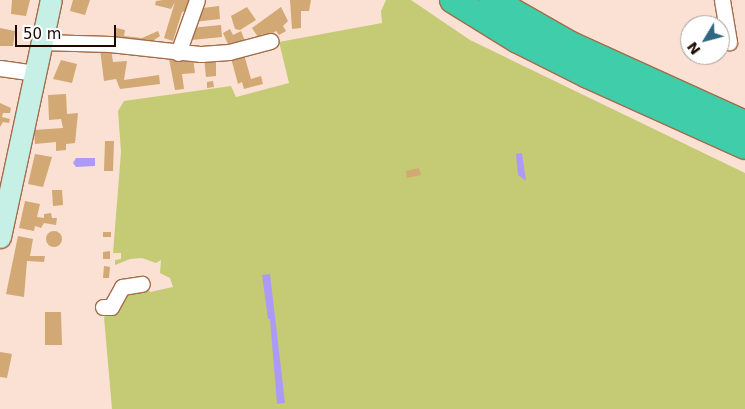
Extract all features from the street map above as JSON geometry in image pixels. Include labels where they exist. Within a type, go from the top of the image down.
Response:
[{"type":"highway","points":[[452,0],[518,40],[588,75],[745,146]]},
{"type":"highway","points":[[492,0],[571,44],[745,124]]},
{"type":"street","points":[[0,237],[51,0]]},
{"type":"street","points":[[178,53],[197,0]]},
{"type":"street","points":[[722,0],[724,15]]},
{"type":"street","points":[[41,42],[110,44],[178,53],[229,52],[271,41]]},
{"type":"street","points":[[0,68],[34,73]]},
{"type":"street","points":[[103,307],[111,307],[122,287],[142,284]]},
{"type":"green space","points":[[386,0],[411,0],[470,40],[745,173],[745,409],[112,409],[104,317],[113,311],[128,292],[146,287],[150,292],[173,287],[170,278],[160,273],[161,260],[156,263],[142,258],[130,259],[115,265],[115,260],[121,259],[121,253],[113,253],[121,152],[118,111],[124,101],[231,86],[236,97],[289,83],[279,42],[382,23],[381,11]]},
{"type":"shaded area","points":[[522,153],[526,181],[518,175],[516,154]]},
{"type":"shaded area","points":[[76,158],[95,158],[95,166],[76,167],[73,163]]},
{"type":"shaded area","points":[[270,274],[285,403],[277,404],[270,319],[268,319],[262,275]]},
{"type":"building","points":[[12,0],[30,0],[26,16],[11,14]]},
{"type":"building","points":[[73,0],[90,0],[85,15],[70,11]]},
{"type":"building","points":[[192,0],[189,10],[182,12],[173,41],[164,38],[175,2],[171,9],[155,5],[156,1]]},
{"type":"building","points":[[290,0],[311,0],[309,11],[301,11],[301,28],[292,29]]},
{"type":"building","points":[[219,6],[220,19],[194,22],[203,8]]},
{"type":"building","points":[[247,7],[256,20],[240,30],[235,29],[231,16]]},
{"type":"building","points":[[281,7],[288,21],[283,26],[286,31],[279,35],[276,31],[265,38],[263,34],[258,37],[252,28]]},
{"type":"building","points":[[221,25],[222,37],[191,40],[190,28]]},
{"type":"building","points":[[0,28],[15,31],[13,46],[0,46]]},
{"type":"building","points":[[116,28],[125,30],[124,36],[142,38],[158,31],[160,36],[151,42],[113,39]]},
{"type":"building","points":[[230,29],[233,35],[241,31],[245,41],[230,49],[223,33]]},
{"type":"building","points":[[100,49],[111,49],[113,62],[127,61],[124,80],[159,75],[160,84],[120,89],[116,79],[104,81]]},
{"type":"building","points":[[243,51],[251,79],[261,76],[263,84],[244,89],[242,82],[238,84],[231,58]]},
{"type":"building","points":[[216,56],[216,76],[206,77],[204,57]]},
{"type":"building","points":[[193,58],[195,73],[182,74],[184,89],[175,90],[169,59]]},
{"type":"building","points":[[61,60],[77,64],[72,83],[53,79]]},
{"type":"building","points":[[213,81],[214,87],[207,88],[207,82]]},
{"type":"building","points":[[66,94],[67,114],[78,113],[75,143],[66,144],[66,150],[56,151],[56,142],[35,144],[34,130],[63,128],[61,119],[49,120],[48,95]]},
{"type":"building","points":[[0,103],[11,108],[10,113],[3,113],[2,117],[10,119],[9,123],[3,122],[0,127]]},
{"type":"building","points":[[105,141],[114,141],[113,171],[104,171]]},
{"type":"building","points":[[35,154],[52,157],[43,187],[28,184]]},
{"type":"building","points":[[419,168],[421,175],[407,178],[406,171]]},
{"type":"building","points":[[52,190],[62,190],[63,205],[53,206]]},
{"type":"building","points":[[25,201],[40,204],[37,217],[44,218],[44,214],[51,213],[52,218],[57,218],[56,225],[44,223],[41,228],[35,226],[34,231],[19,228]]},
{"type":"building","points":[[51,231],[57,231],[62,236],[60,245],[51,247],[46,242],[46,236]]},
{"type":"building","points":[[103,232],[111,232],[111,237],[103,237]]},
{"type":"building","points":[[18,236],[33,239],[30,256],[45,256],[44,262],[27,261],[24,297],[6,294]]},
{"type":"building","points":[[110,251],[110,259],[103,259],[103,252]]},
{"type":"building","points":[[104,266],[110,267],[109,278],[103,278]]},
{"type":"building","points":[[45,312],[61,312],[62,345],[45,345]]},
{"type":"building","points":[[0,352],[12,354],[7,378],[0,377]]}]
